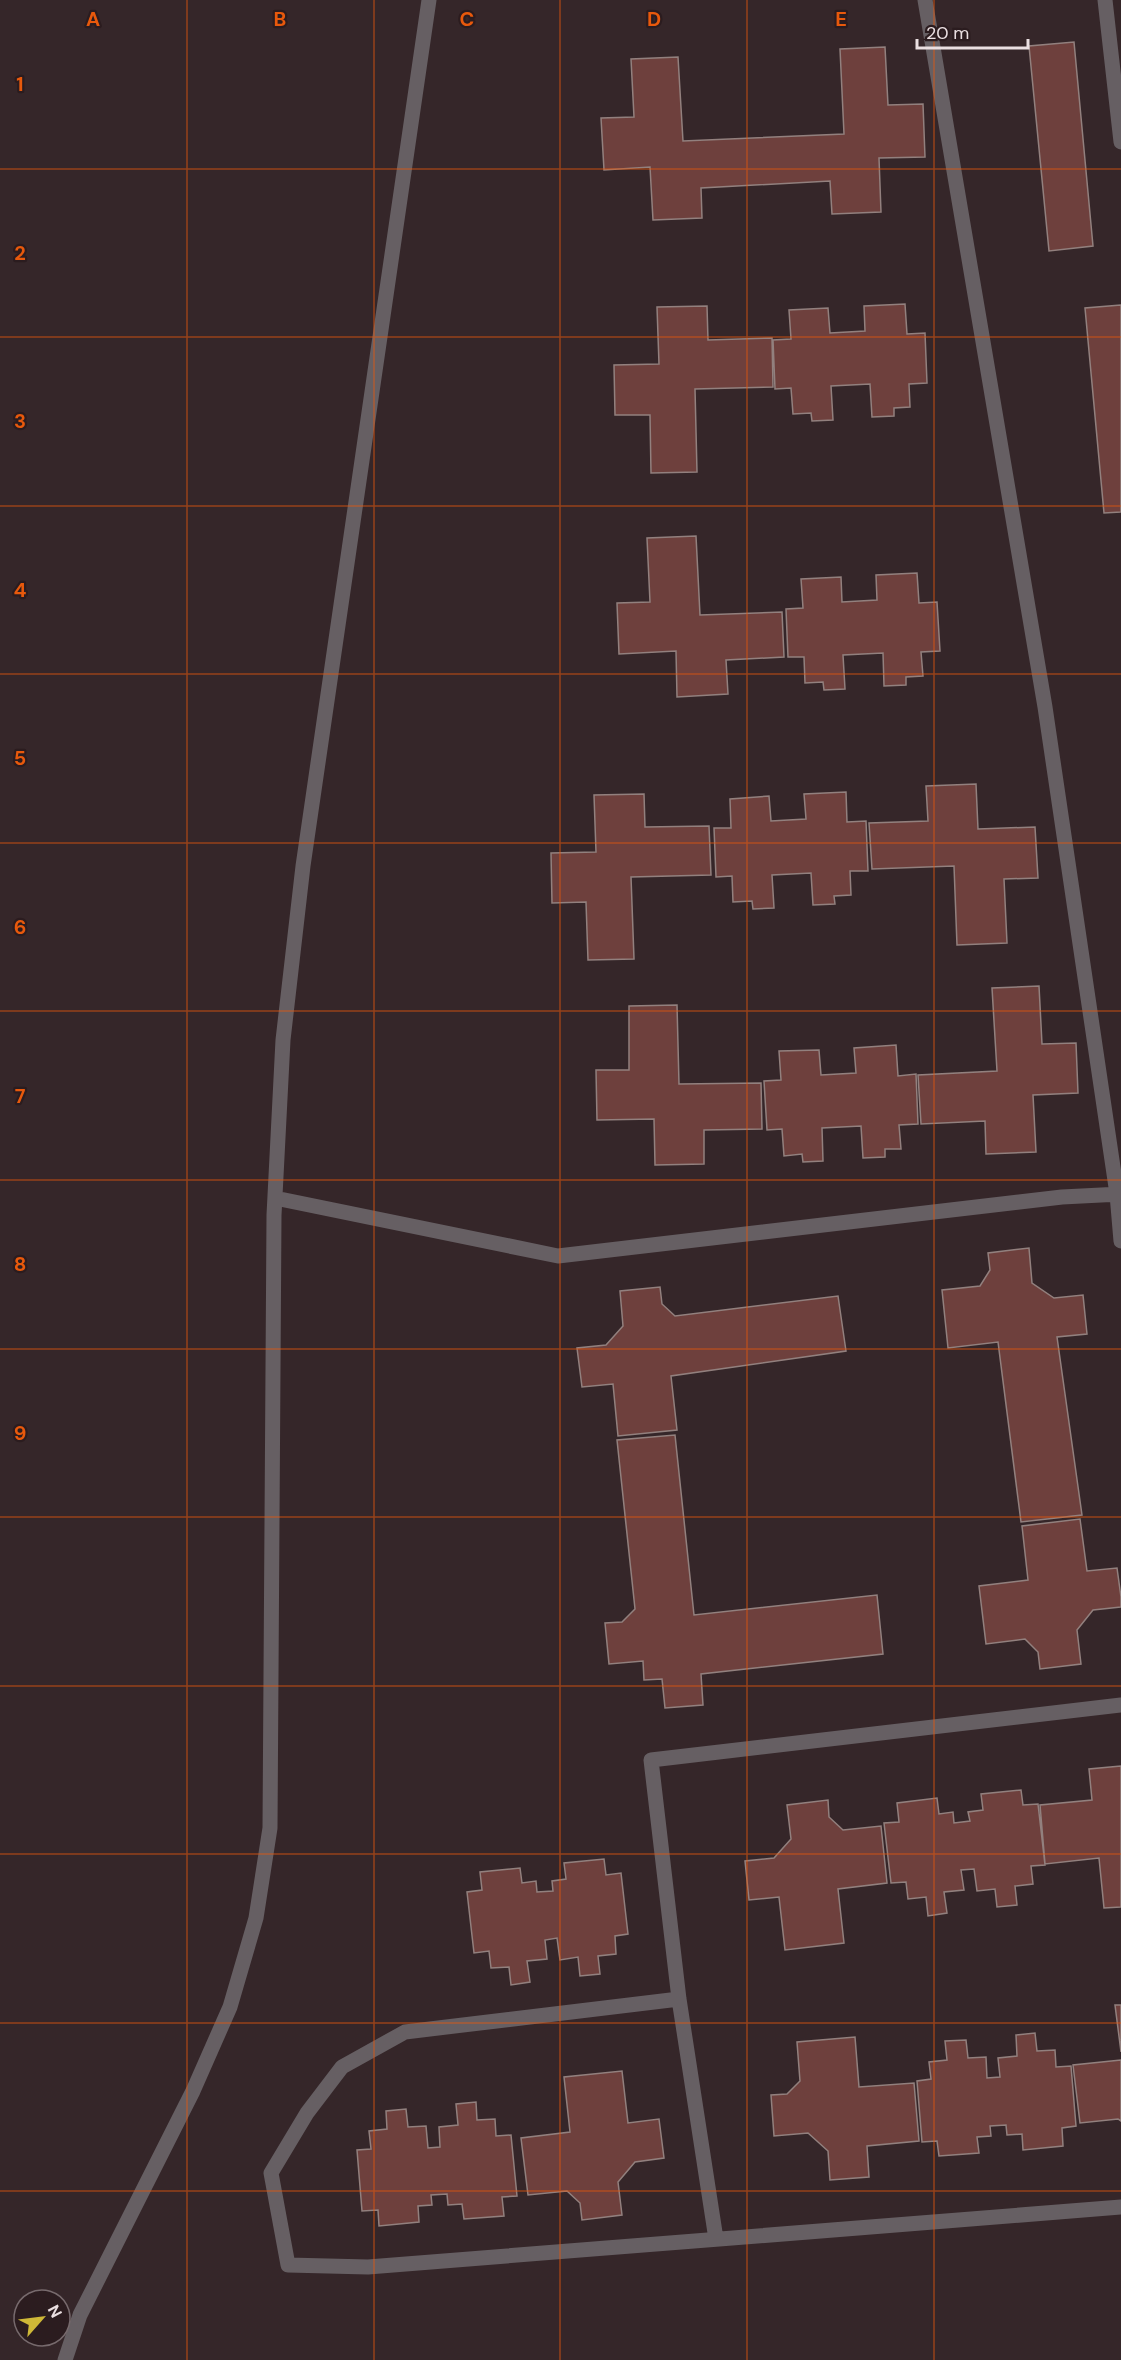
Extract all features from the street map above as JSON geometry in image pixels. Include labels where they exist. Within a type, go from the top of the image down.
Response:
[{"type":"street","points":[[65,2360],[80,2315],[213,2049],[244,1963],[260,1896],[270,1828],[275,1198],[283,1040],[293,942],[429,0]]},
{"type":"street","points":[[925,0],[1045,707],[1119,1194],[1121,1241]]},
{"type":"street","points":[[1105,0],[1121,142]]},
{"type":"street","points":[[275,1198],[558,1256],[1062,1197],[1119,1194]]},
{"type":"street","points":[[716,2239],[679,1999],[651,1760],[1121,1705]]},
{"type":"street","points":[[679,1999],[405,2032],[342,2067],[307,2113],[272,2173],[288,2265],[368,2267],[1121,2207]]},
{"type":"building","points":[[1074,42],[1093,246],[1049,251],[1029,46]]},
{"type":"building","points":[[885,47],[888,105],[923,104],[925,157],[879,158],[881,212],[832,214],[830,181],[701,188],[702,218],[653,220],[650,167],[604,170],[601,118],[634,117],[631,59],[678,57],[683,141],[844,134],[840,49]]},
{"type":"building","points":[[905,304],[907,334],[925,333],[927,383],[909,384],[910,407],[894,408],[894,416],[872,417],[870,384],[831,386],[833,420],[812,421],[811,413],[793,414],[791,388],[775,389],[773,340],[791,339],[789,310],[828,308],[830,333],[865,331],[864,306]]},
{"type":"building","points":[[1121,305],[1121,512],[1104,513],[1085,308]]},
{"type":"building","points":[[707,306],[708,340],[772,338],[773,387],[695,389],[697,472],[651,473],[650,415],[615,415],[614,365],[659,364],[657,307]]},
{"type":"building","points":[[696,536],[700,615],[782,612],[784,657],[726,660],[728,694],[677,697],[676,651],[619,654],[617,603],[650,602],[647,538]]},
{"type":"building","points":[[917,573],[919,603],[937,602],[940,651],[921,652],[923,676],[906,677],[906,685],[884,686],[883,653],[843,655],[845,689],[824,690],[823,682],[805,683],[804,657],[788,657],[786,609],[803,608],[801,579],[841,577],[842,602],[877,600],[876,575]]},
{"type":"building","points":[[976,784],[978,829],[1035,827],[1038,878],[1004,879],[1007,943],[957,945],[954,866],[872,869],[869,823],[928,821],[926,786]]},
{"type":"building","points":[[846,792],[847,822],[866,821],[868,871],[850,871],[851,895],[834,896],[835,904],[813,905],[811,873],[772,875],[774,908],[753,909],[752,901],[733,902],[732,876],[716,877],[714,828],[731,828],[730,799],[769,796],[771,821],[806,819],[804,794]]},
{"type":"building","points":[[644,794],[645,827],[709,826],[711,875],[631,877],[634,959],[588,960],[586,902],[552,903],[551,853],[596,852],[594,795]]},
{"type":"building","points":[[1039,986],[1042,1044],[1076,1043],[1078,1093],[1033,1095],[1036,1152],[986,1154],[985,1121],[921,1124],[918,1075],[997,1071],[992,988]]},
{"type":"building","points":[[677,1005],[679,1084],[761,1083],[762,1129],[704,1130],[704,1164],[655,1165],[654,1119],[597,1120],[596,1070],[629,1070],[629,1006]]},
{"type":"building","points":[[896,1045],[898,1076],[916,1074],[918,1124],[899,1125],[901,1149],[885,1149],[885,1157],[863,1158],[861,1126],[822,1128],[823,1161],[803,1162],[802,1154],[784,1156],[782,1129],[767,1130],[764,1081],[781,1080],[779,1051],[819,1050],[821,1075],[856,1073],[854,1048]]},
{"type":"building","points":[[1029,1248],[1032,1283],[1054,1298],[1083,1295],[1087,1334],[1057,1337],[1082,1515],[1021,1522],[998,1342],[948,1348],[942,1290],[980,1286],[990,1270],[988,1253]]},
{"type":"building","points":[[660,1287],[662,1304],[675,1316],[838,1296],[846,1351],[671,1376],[677,1430],[618,1436],[613,1384],[582,1387],[577,1348],[606,1345],[623,1326],[620,1291]]},
{"type":"building","points":[[675,1435],[694,1615],[877,1595],[883,1654],[701,1674],[703,1705],[665,1708],[662,1679],[644,1680],[643,1661],[609,1664],[605,1623],[622,1622],[635,1609],[617,1440]]},
{"type":"building","points":[[1080,1519],[1087,1571],[1117,1568],[1121,1597],[1121,1607],[1093,1610],[1077,1630],[1081,1664],[1040,1669],[1038,1652],[1025,1639],[986,1644],[979,1586],[1028,1580],[1022,1526]]},
{"type":"building","points":[[1121,1766],[1121,1907],[1104,1908],[1099,1858],[1045,1864],[1040,1805],[1092,1800],[1089,1769]]},
{"type":"building","points":[[1021,1790],[1023,1805],[1038,1804],[1045,1865],[1031,1866],[1033,1884],[1015,1886],[1017,1905],[997,1907],[995,1889],[977,1891],[974,1869],[961,1870],[964,1890],[944,1892],[947,1913],[928,1916],[926,1897],[908,1899],[906,1882],[891,1883],[884,1823],[899,1822],[897,1803],[937,1798],[939,1814],[953,1812],[954,1823],[970,1821],[968,1812],[983,1810],[981,1794]]},
{"type":"building","points":[[828,1800],[829,1817],[843,1830],[881,1826],[887,1883],[838,1889],[844,1943],[785,1950],[779,1897],[749,1900],[745,1861],[774,1858],[791,1839],[787,1805]]},
{"type":"building","points":[[604,1859],[606,1875],[621,1873],[628,1934],[615,1936],[616,1954],[598,1956],[600,1974],[580,1976],[578,1957],[560,1960],[557,1938],[545,1940],[547,1959],[527,1961],[530,1982],[511,1985],[509,1967],[491,1968],[489,1951],[474,1953],[467,1892],[482,1890],[480,1872],[520,1868],[522,1883],[536,1881],[537,1892],[553,1891],[552,1881],[566,1879],[564,1863]]},
{"type":"building","points":[[1115,2005],[1121,2005],[1121,2052]]},
{"type":"building","points":[[1035,2033],[1037,2051],[1055,2050],[1056,2067],[1071,2066],[1076,2126],[1062,2128],[1063,2146],[1023,2150],[1022,2134],[1007,2135],[1006,2125],[990,2126],[991,2136],[977,2137],[979,2153],[939,2156],[937,2141],[922,2142],[917,2081],[931,2079],[929,2062],[947,2060],[945,2041],[966,2040],[968,2058],[986,2057],[987,2078],[1000,2077],[998,2058],[1017,2056],[1016,2035]]},
{"type":"building","points":[[855,2037],[859,2087],[914,2083],[919,2141],[867,2146],[869,2177],[830,2180],[828,2151],[808,2133],[774,2136],[771,2095],[787,2094],[800,2081],[797,2042]]},
{"type":"building","points":[[1121,2060],[1121,2121],[1118,2119],[1080,2123],[1073,2065]]},
{"type":"building","points":[[622,2071],[628,2123],[659,2119],[664,2158],[635,2162],[618,2182],[622,2215],[582,2220],[580,2203],[567,2191],[528,2195],[521,2138],[570,2132],[564,2077]]},
{"type":"building","points":[[476,2102],[477,2120],[495,2119],[496,2136],[511,2135],[517,2196],[502,2197],[504,2216],[464,2219],[462,2204],[448,2205],[447,2194],[431,2195],[432,2205],[418,2206],[419,2222],[379,2226],[378,2210],[362,2211],[357,2150],[371,2149],[369,2131],[387,2129],[386,2111],[406,2109],[408,2127],[426,2126],[428,2148],[440,2147],[439,2127],[458,2125],[456,2104]]}]
